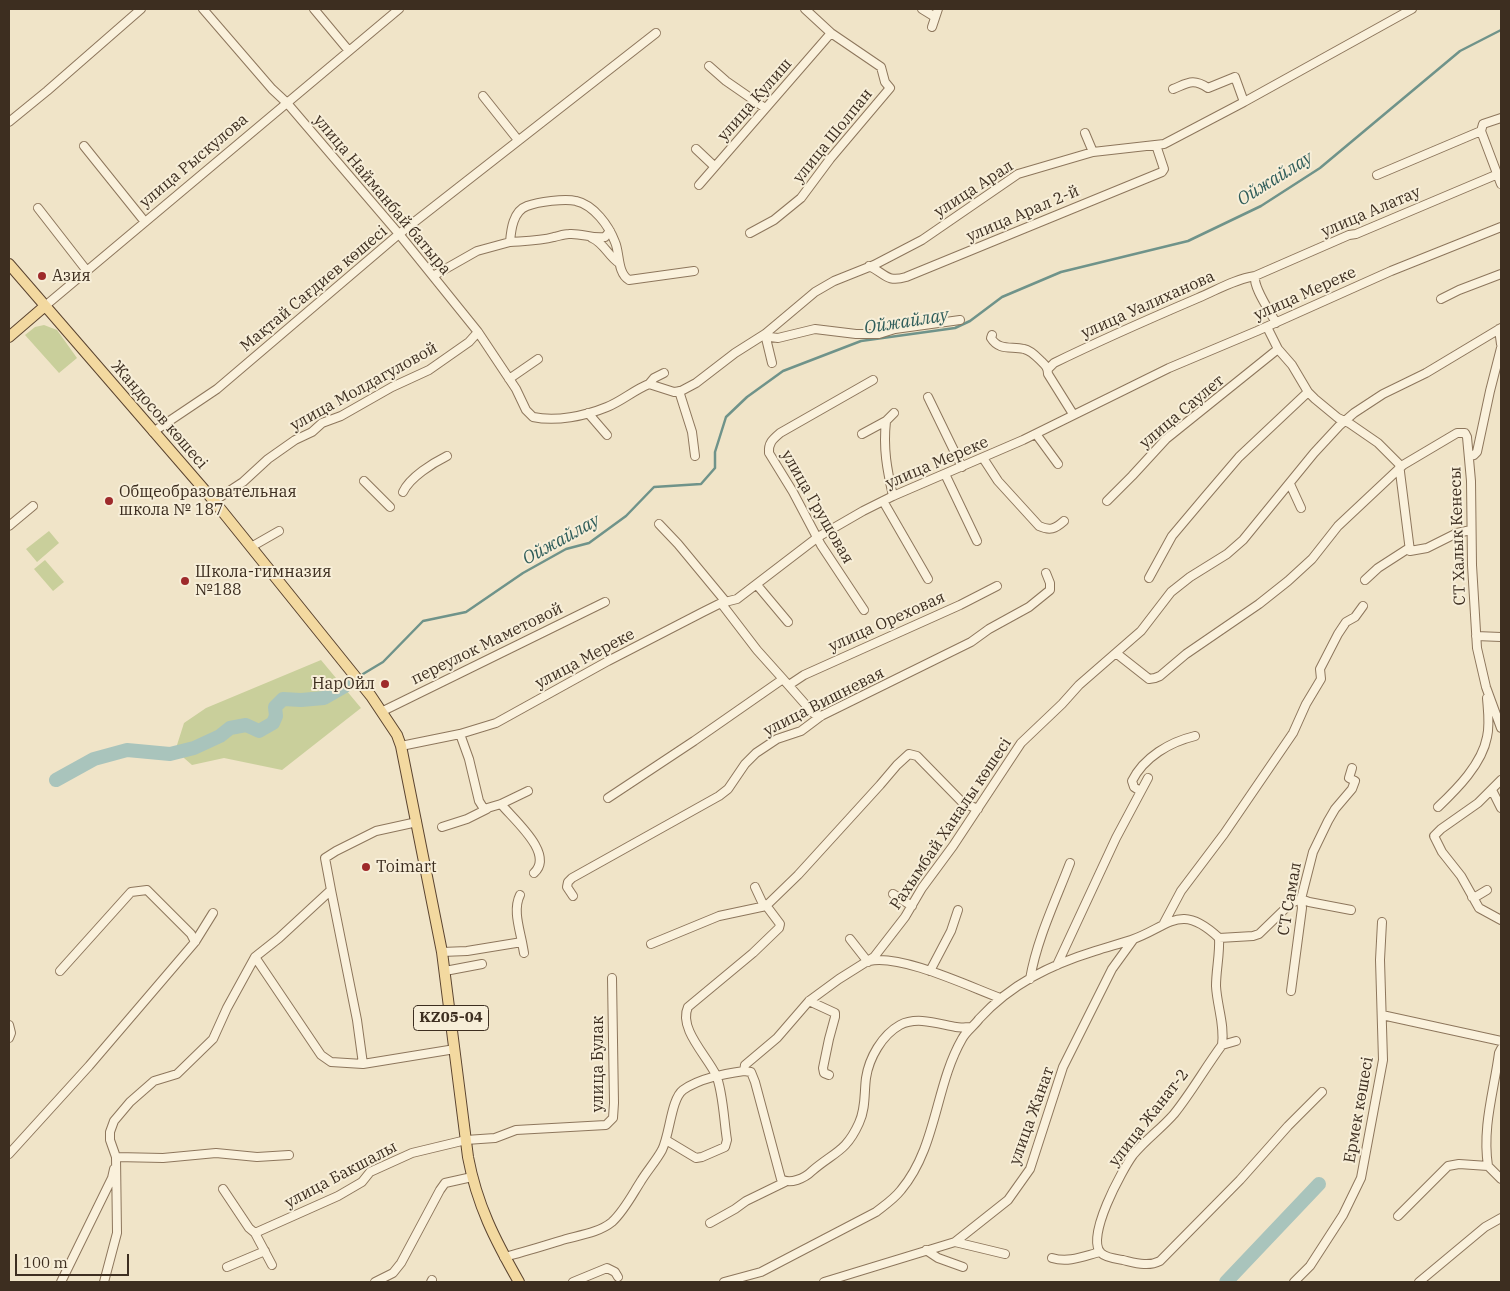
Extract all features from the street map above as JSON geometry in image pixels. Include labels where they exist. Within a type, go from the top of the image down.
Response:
[{"type":"main road","name":"Жандосов көшесі","points":[[9,264],[214,501],[383,711],[397,736],[401,746],[417,822],[442,952],[472,1176],[482,1212],[504,1257],[519,1282]]},
{"type":"main road","points":[[29,320],[36,304],[30,289]]},
{"type":"main road","name":"улица Рыскулова","points":[[9,336],[45,306]]},
{"type":"main road","points":[[29,320],[38,316],[46,317],[60,324]]},
{"type":"street","points":[[9,122],[141,9]]},
{"type":"street","name":"улица Найманбай батыра","points":[[203,9],[272,89],[287,103],[433,276],[478,332],[509,379],[526,410],[533,417],[542,419],[555,419],[588,413]]},
{"type":"street","points":[[314,9],[349,52]]},
{"type":"street","name":"улица Рыскулова","points":[[45,306],[399,9]]},
{"type":"street","name":"улица Шолпан","points":[[750,233],[774,220],[801,198],[830,159],[890,88],[885,82],[881,67],[831,33],[805,9]]},
{"type":"street","points":[[922,9],[937,13],[932,27]]},
{"type":"street","name":"улица Арал","points":[[680,391],[696,383],[735,353],[765,334],[815,292],[834,281],[922,240],[1018,174],[1093,152],[1164,144],[1412,9]]},
{"type":"street","name":"Мақтай Сағдиев көшесі","points":[[153,432],[217,388],[392,242],[399,234],[656,33]]},
{"type":"street","name":"улица Кулиш","points":[[699,185],[831,33]]},
{"type":"street","points":[[709,66],[726,81],[766,108]]},
{"type":"street","points":[[1172,89],[1192,82],[1198,82],[1208,88],[1235,77],[1244,102]]},
{"type":"street","points":[[483,96],[518,140]]},
{"type":"street","name":"улица Алатау","points":[[1376,175],[1481,131],[1483,124],[1501,118]]},
{"type":"street","points":[[1481,131],[1501,184]]},
{"type":"street","points":[[1085,133],[1093,152]]},
{"type":"street","name":"улица Арал 2-й","points":[[869,266],[888,279],[906,278],[1162,172],[1164,169],[1156,145]]},
{"type":"street","points":[[84,146],[145,222]]},
{"type":"street","points":[[696,150],[714,166]]},
{"type":"street","name":"улица Алатау","points":[[1255,276],[1498,174]]},
{"type":"street","points":[[510,242],[512,228],[519,211],[527,206],[549,202],[577,201],[596,214],[610,231],[616,242],[620,263],[626,278],[629,280],[694,271]]},
{"type":"street","points":[[38,208],[87,271]]},
{"type":"street","name":"улица Мереке","points":[[401,746],[460,734],[496,723],[608,661],[724,603],[737,599],[758,585],[818,537],[893,496],[1036,434],[1169,368],[1267,327],[1391,271],[1501,227]]},
{"type":"street","points":[[592,238],[605,237],[610,231]]},
{"type":"street","points":[[433,276],[477,251],[510,242],[554,238],[567,234],[582,234],[597,240],[620,263]]},
{"type":"street","points":[[1442,299],[1458,290],[1501,274]]},
{"type":"street","points":[[1255,276],[1256,287],[1276,322]]},
{"type":"street","name":"улица Уалиханова","points":[[1051,366],[1139,323],[1246,277],[1255,276]]},
{"type":"street","points":[[765,334],[778,338],[815,329],[856,334],[879,334],[895,329],[960,320]]},
{"type":"street","points":[[1267,327],[1278,349],[1292,365],[1308,392],[1344,422],[1378,443],[1399,464],[1410,551],[1428,548],[1457,533],[1471,530]]},
{"type":"street","points":[[1500,329],[1501,344]]},
{"type":"street","name":"Рахымбай Ханалы көшесі","points":[[744,1071],[745,1066],[768,1046],[809,1002],[839,979],[868,962],[895,931],[1021,743],[1079,685],[1141,631],[1171,592],[1190,577],[1227,554],[1243,540],[1314,453],[1344,422],[1383,394],[1426,373],[1500,329]]},
{"type":"street","name":"улица Молдагуловой","points":[[214,501],[243,482],[268,459],[295,440],[312,432],[322,423],[341,416],[392,387],[428,370],[469,342],[478,332]]},
{"type":"street","points":[[765,334],[772,363]]},
{"type":"street","points":[[992,335],[991,338],[998,346],[1009,349],[1025,349],[1051,366],[1048,374],[1073,414]]},
{"type":"street","name":"СТ Халык Кенесы","points":[[1501,348],[1477,452],[1469,456],[1476,636],[1480,668],[1501,728]]},
{"type":"street","name":"улица Саулет","points":[[1107,500],[1128,481],[1166,439],[1278,349]]},
{"type":"street","points":[[509,379],[538,359]]},
{"type":"street","points":[[607,435],[588,413],[608,407],[649,384],[654,378],[664,373]]},
{"type":"street","name":"улица Грушовая","points":[[864,610],[821,545],[769,453],[770,443],[780,433],[874,380]]},
{"type":"street","points":[[649,384],[674,392],[680,391],[692,432],[695,456]]},
{"type":"street","points":[[1149,578],[1172,536],[1239,457],[1308,392]]},
{"type":"street","points":[[928,397],[962,467]]},
{"type":"street","points":[[862,434],[886,421],[894,413]]},
{"type":"street","points":[[884,443],[886,421]]},
{"type":"street","points":[[870,430],[877,429],[882,432],[893,496]]},
{"type":"street","points":[[1116,653],[1149,679],[1160,676],[1186,654],[1259,604],[1288,581],[1312,559],[1338,526],[1399,468],[1457,433],[1465,434],[1469,456]]},
{"type":"street","points":[[1036,434],[1058,464]]},
{"type":"street","points":[[403,492],[406,486],[424,470],[447,456]]},
{"type":"street","points":[[983,458],[998,481],[1039,526],[1048,530],[1054,529],[1064,521]]},
{"type":"street","points":[[945,474],[977,542]]},
{"type":"street","points":[[364,481],[390,507]]},
{"type":"street","points":[[1290,484],[1301,508]]},
{"type":"street","points":[[883,502],[928,579]]},
{"type":"street","points":[[9,526],[33,506]]},
{"type":"street","points":[[659,524],[678,544],[758,650],[813,713],[821,716]]},
{"type":"street","points":[[251,547],[279,531]]},
{"type":"street","points":[[1365,580],[1378,568],[1409,548]]},
{"type":"street","name":"улица Вишневая","points":[[573,896],[567,887],[568,882],[572,878],[719,796],[733,783],[745,764],[756,753],[777,739],[801,731],[821,716],[971,642],[989,629],[1028,607],[1050,590],[1050,583],[1046,573]]},
{"type":"street","points":[[758,585],[788,622]]},
{"type":"street","name":"улица Ореховая","points":[[789,685],[804,675],[960,605],[997,586]]},
{"type":"street","name":"переулок Маметовой","points":[[383,711],[605,602]]},
{"type":"street","points":[[1164,923],[1181,890],[1224,834],[1293,733],[1306,704],[1321,678],[1320,669],[1338,634],[1346,622],[1355,617],[1363,606]]},
{"type":"street","points":[[1476,636],[1501,637]]},
{"type":"street","points":[[608,798],[783,679]]},
{"type":"street","points":[[1438,807],[1475,764],[1484,746],[1488,730],[1486,687]]},
{"type":"street","points":[[460,734],[483,809]]},
{"type":"street","points":[[1140,791],[1134,787],[1132,781],[1136,772],[1149,759],[1167,746],[1195,736]]},
{"type":"street","points":[[651,944],[718,916],[766,906],[798,875],[880,786],[897,764],[909,754],[917,756],[963,802],[978,809]]},
{"type":"street","name":"СТ Самал","points":[[1291,990],[1304,884],[1316,843],[1335,809],[1352,789],[1355,781],[1349,778],[1352,768]]},
{"type":"street","points":[[1057,965],[1100,869],[1148,778]]},
{"type":"street","points":[[1501,780],[1478,803],[1434,836],[1442,852],[1461,876],[1479,908],[1501,920]]},
{"type":"street","points":[[1492,790],[1501,808]]},
{"type":"street","points":[[442,827],[467,819],[483,809],[501,804],[528,791]]},
{"type":"street","points":[[501,804],[537,845],[541,861],[538,870],[534,873]]},
{"type":"street","points":[[363,1064],[357,1020],[325,858],[336,850],[376,831],[417,822]]},
{"type":"street","points":[[1030,979],[1033,961],[1042,934],[1070,864]]},
{"type":"street","points":[[678,1149],[696,1158],[725,1147],[727,1140],[720,1088],[716,1076],[686,1024],[686,1013],[688,1007],[753,953],[779,928],[779,922],[762,902],[755,887]]},
{"type":"street","points":[[60,971],[131,892],[147,890],[191,934],[195,942]]},
{"type":"street","points":[[104,1282],[116,1233],[116,1157],[110,1140],[110,1132],[114,1121],[130,1102],[154,1081],[177,1074],[213,1039],[227,1008],[255,957],[279,938],[331,890]]},
{"type":"street","points":[[1472,897],[1487,890]]},
{"type":"street","points":[[893,894],[912,906]]},
{"type":"street","points":[[520,895],[517,901],[517,908],[524,952]]},
{"type":"street","points":[[724,1282],[761,1272],[876,1212],[892,1199],[907,1181],[919,1160],[935,1116],[945,1079],[962,1037],[1000,998],[1021,983],[1057,965],[1094,951],[1133,940],[1173,920],[1189,919],[1203,926],[1219,938],[1259,934],[1291,903],[1301,899],[1351,910]]},
{"type":"street","points":[[930,971],[951,931],[958,910]]},
{"type":"street","points":[[9,1154],[89,1066],[195,942],[213,913]]},
{"type":"street","name":"Ермек көшесі","points":[[1294,1282],[1310,1266],[1343,1215],[1361,1178],[1383,1060],[1380,960],[1382,922]]},
{"type":"street","points":[[1219,938],[1216,984],[1223,1035],[1222,1045],[1236,1041]]},
{"type":"street","points":[[850,939],[868,962],[883,959],[930,971],[1000,998]]},
{"type":"street","name":"улица Жанат","points":[[824,1282],[955,1242],[1008,1200],[1030,1169],[1071,1051],[1112,969],[1133,940]]},
{"type":"street","points":[[442,952],[467,951],[522,942]]},
{"type":"street","points":[[255,957],[321,1055],[331,1062],[363,1064],[455,1049]]},
{"type":"street","points":[[444,971],[482,964]]},
{"type":"street","name":"улица Булак","points":[[466,1140],[496,1138],[516,1130],[587,1125],[600,1126],[606,1125],[613,1118],[612,978]]},
{"type":"street","points":[[809,1002],[835,1012],[823,1068],[824,1073],[829,1075]]},
{"type":"street","points":[[1382,1015],[1501,1041]]},
{"type":"street","points":[[710,1223],[781,1182],[808,1175],[839,1152],[847,1143],[862,1114],[866,1077],[875,1051],[890,1033],[901,1024],[930,1022],[958,1028],[972,1028]]},
{"type":"street","points":[[9,1025],[11,1033],[9,1038]]},
{"type":"street","name":"улица Жанат-2","points":[[1100,1252],[1098,1240],[1100,1221],[1124,1168],[1142,1145],[1174,1114],[1222,1045]]},
{"type":"street","points":[[1501,1049],[1498,1053],[1487,1119],[1486,1152],[1488,1166],[1501,1179]]},
{"type":"street","points":[[504,1257],[588,1233],[612,1223],[661,1151],[666,1140],[674,1103],[678,1096],[690,1086],[716,1076],[744,1071],[751,1072],[781,1182]]},
{"type":"street","points":[[1052,1258],[1062,1261],[1100,1252],[1117,1259],[1139,1264],[1153,1264],[1160,1261],[1240,1180],[1288,1126],[1322,1092]]},
{"type":"street","name":"улица Бакшалы","points":[[255,1233],[338,1196],[362,1182],[370,1172],[412,1153],[466,1140]]},
{"type":"street","points":[[666,1140],[674,1144],[684,1158]]},
{"type":"street","points":[[116,1157],[163,1158],[216,1153],[257,1157],[289,1155]]},
{"type":"street","points":[[61,1282],[112,1178],[116,1157]]},
{"type":"street","points":[[1398,1216],[1448,1166],[1459,1164],[1488,1166]]},
{"type":"street","points":[[375,1282],[392,1273],[401,1263],[445,1183],[472,1176]]},
{"type":"street","points":[[223,1189],[249,1228],[255,1233],[272,1264]]},
{"type":"street","points":[[1419,1282],[1485,1227],[1501,1218]]},
{"type":"street","points":[[955,1242],[1005,1254]]},
{"type":"street","points":[[926,1250],[938,1258],[963,1267]]},
{"type":"street","points":[[227,1267],[265,1252]]},
{"type":"street","points":[[573,1282],[607,1268],[615,1272],[618,1277]]},
{"type":"street","points":[[856,1273],[859,1282]]},
{"type":"green space","points":[[44,325],[57,330],[77,358],[59,373],[25,335],[35,327]]},
{"type":"green space","points":[[49,531],[59,543],[37,562],[26,549]]},
{"type":"green space","points":[[45,560],[64,582],[53,591],[34,569]]},
{"type":"green space","points":[[321,660],[361,708],[282,770],[224,758],[192,765],[184,758],[177,745],[184,723],[206,708]]},
{"type":"waterway","name":"Ойжайлау","points":[[363,674],[383,662],[423,621],[466,612],[523,573],[566,549],[589,543],[626,516],[654,487],[701,484],[715,468],[715,452],[726,417],[747,397],[783,371],[861,341],[955,328],[970,321],[1002,297],[1061,272],[1188,241],[1261,206],[1320,168],[1460,51],[1501,30]]},
{"type":"waterway","points":[[56,780],[94,759],[127,750],[170,754],[194,748],[220,736],[230,728],[246,725],[259,731],[273,723],[276,716],[275,707],[283,699],[324,698],[345,686]]},
{"type":"waterway","points":[[1226,1282],[1319,1184]]},
{"type":"place","name":"Азия","points":[[42,276]]},
{"type":"place","name":"Общеобразовательная школа № 187","points":[[109,501]]},
{"type":"place","name":"Школа-гимназия №188","points":[[185,581]]},
{"type":"place","name":"НарОйл","points":[[385,684]]},
{"type":"place","name":"Toimart","points":[[366,867]]}]
